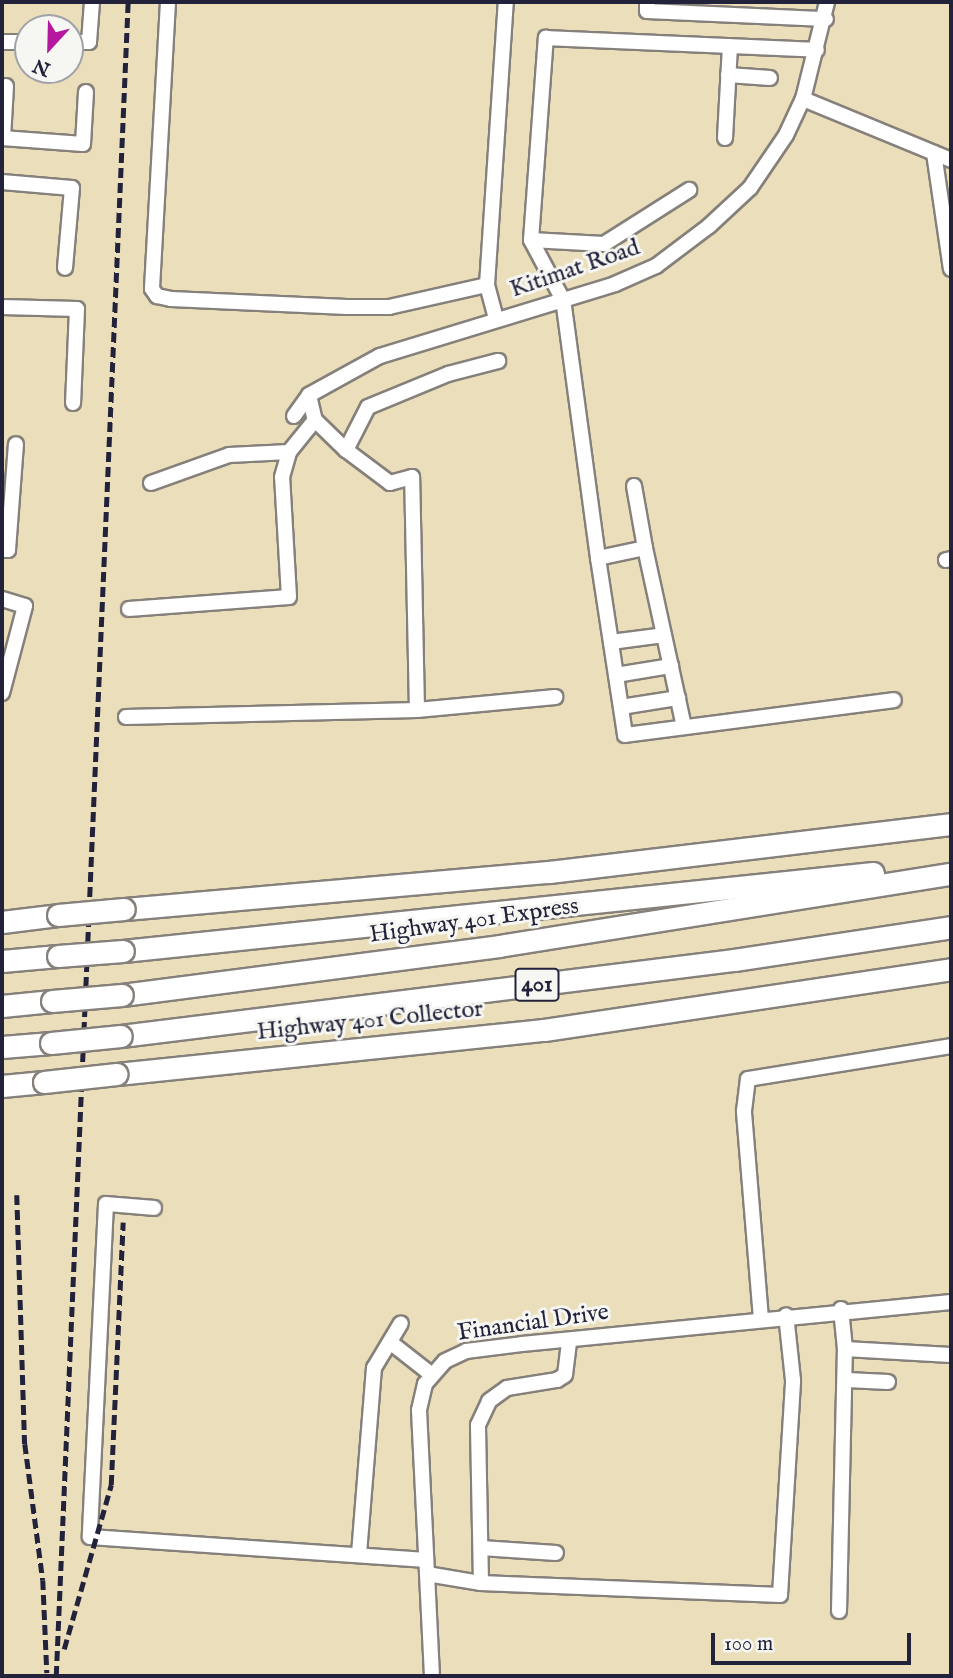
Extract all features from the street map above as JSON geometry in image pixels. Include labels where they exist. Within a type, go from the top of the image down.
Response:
[{"type":"highway","points":[[549,872],[951,810]]},
{"type":"highway","points":[[2,922],[549,872],[951,824]]},
{"type":"highway","points":[[2,961],[124,951],[951,865]]},
{"type":"highway","name":"Highway 401 Express","points":[[2,1006],[122,995],[499,946],[951,874]]},
{"type":"highway","name":"401","points":[[2,1047],[121,1036],[734,960],[951,927]]},
{"type":"highway","name":"Highway 401 Collector","points":[[2,1086],[544,1030],[951,969]]},
{"type":"street","points":[[84,42],[89,42],[92,2]]},
{"type":"street","points":[[168,2],[152,289],[157,296],[389,307],[487,285]]},
{"type":"street","points":[[496,319],[487,285],[506,2]]},
{"type":"street","points":[[647,2],[647,11],[826,19]]},
{"type":"street","name":"Kitimat Road","points":[[294,416],[309,395],[380,356],[563,300],[656,266],[709,226],[750,188],[786,135],[803,99],[826,19],[827,2]]},
{"type":"street","points":[[817,50],[546,38],[531,240],[563,300],[625,735],[894,700]]},
{"type":"street","points":[[725,138],[730,46]]},
{"type":"street","points":[[728,75],[770,78]]},
{"type":"street","points":[[6,86],[3,138],[83,144],[86,92]]},
{"type":"street","points":[[803,99],[951,160]]},
{"type":"street","points":[[934,153],[951,269]]},
{"type":"street","points":[[2,182],[72,188],[65,268]]},
{"type":"street","points":[[531,240],[604,244],[689,190]]},
{"type":"street","points":[[2,307],[77,309],[72,402]]},
{"type":"street","points":[[346,450],[368,407],[448,374],[498,361]]},
{"type":"street","points":[[309,395],[314,420],[346,450],[390,483],[412,477],[417,710]]},
{"type":"street","points":[[129,609],[289,597],[282,477],[289,452],[314,420]]},
{"type":"street","points":[[2,550],[8,550],[16,444]]},
{"type":"street","points":[[152,483],[229,456],[289,452]]},
{"type":"street","points":[[634,486],[684,727]]},
{"type":"street","points":[[598,558],[645,548]]},
{"type":"street","points":[[2,599],[25,606],[2,693]]},
{"type":"street","points":[[611,642],[664,635]]},
{"type":"street","points":[[616,675],[671,666]]},
{"type":"street","points":[[127,717],[417,710],[555,697]]},
{"type":"street","points":[[621,707],[678,698]]},
{"type":"street","points":[[761,1319],[744,1111],[748,1079],[951,1046]]},
{"type":"street","points":[[154,1208],[106,1204],[90,1537],[359,1554],[426,1567],[481,1583],[780,1595],[793,1380],[786,1315]]},
{"type":"street","name":"Financial Drive","points":[[432,1676],[418,1430],[421,1395],[432,1375],[457,1353],[841,1309],[951,1301]]},
{"type":"street","points":[[839,1611],[847,1380],[841,1309]]},
{"type":"street","points":[[359,1554],[373,1368],[401,1323]]},
{"type":"street","points":[[481,1583],[478,1425],[489,1401],[507,1388],[557,1380],[565,1375],[569,1340]]},
{"type":"street","points":[[390,1342],[432,1375]]},
{"type":"street","points":[[845,1349],[951,1355]]},
{"type":"street","points":[[847,1380],[888,1382]]},
{"type":"street","points":[[481,1548],[556,1553]]},
{"type":"railway","points":[[56,1676],[128,2]]},
{"type":"railway","points":[[17,1195],[25,1444],[43,1580],[47,1673]]},
{"type":"railway","points":[[64,1649],[111,1485],[123,1222]]}]
